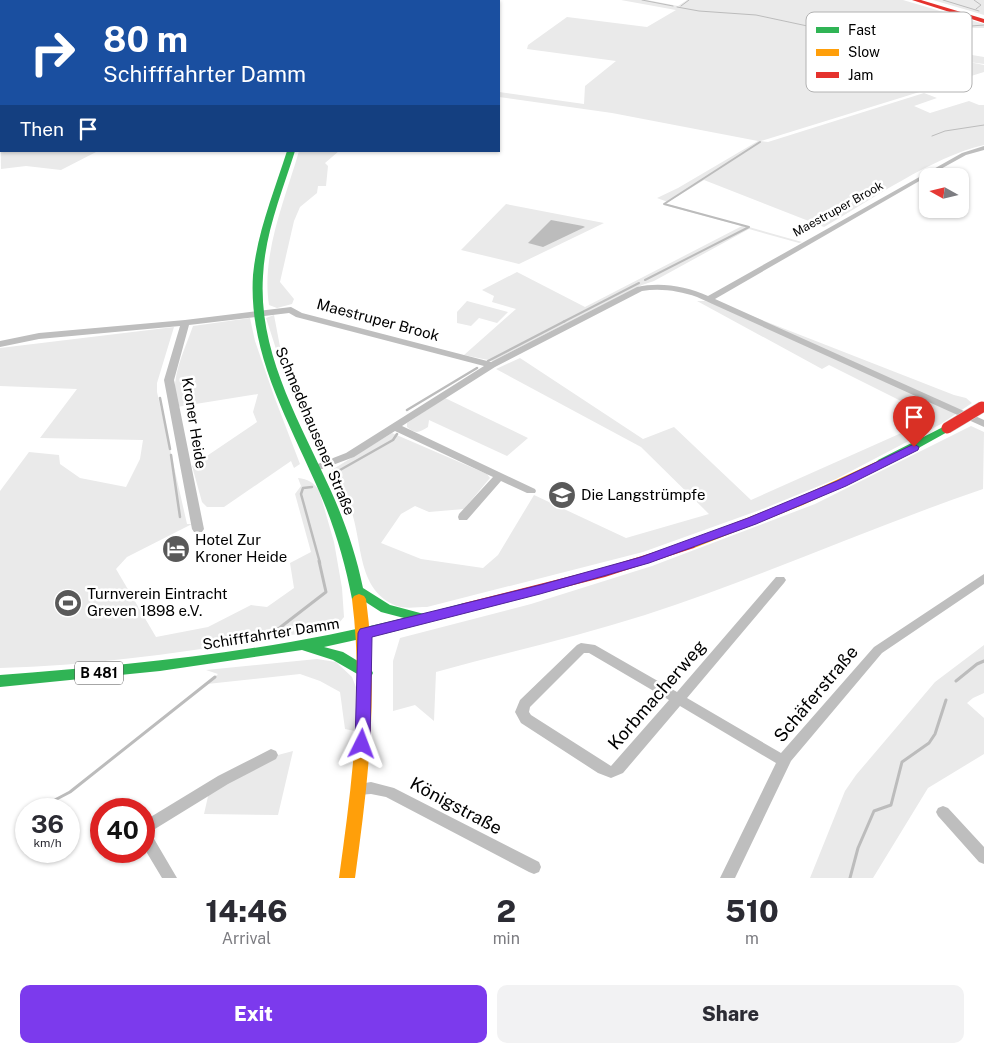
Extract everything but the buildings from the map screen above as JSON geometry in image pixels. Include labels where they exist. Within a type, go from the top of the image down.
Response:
[{"type":"main road","points":[[915,0],[956,12]]},
{"type":"main road","points":[[925,0],[960,12]]},
{"type":"main road","name":"Schmedehausener Straße","points":[[290,152],[262,247],[257,280],[258,315],[271,369],[345,542],[358,590],[365,633]]},
{"type":"main road","name":"Schifffahrter Damm","points":[[0,681],[90,674],[293,646],[365,633],[540,589],[644,560],[752,521],[842,484],[897,457],[983,406]]},
{"type":"main road","name":"B 481","points":[[358,590],[370,601],[387,610],[425,618]]},
{"type":"main road","points":[[347,878],[362,744],[366,673],[365,633]]},
{"type":"main road","name":"B 481","points":[[293,646],[329,651],[355,664],[366,673]]},
{"type":"street","name":"Maestruper Brook","points":[[708,299],[964,154],[984,148]]},
{"type":"street","points":[[314,469],[350,455],[492,366],[640,289],[661,286],[708,299],[984,424]]},
{"type":"street","name":"Maestruper Brook","points":[[258,315],[291,310],[299,315],[492,366]]},
{"type":"street","points":[[0,344],[39,336],[258,315]]},
{"type":"street","name":"Kroner Heide","points":[[185,323],[169,380],[198,529]]},
{"type":"street","points":[[395,427],[531,491]]},
{"type":"street","points":[[463,517],[500,476]]},
{"type":"street","name":"Schäferstraße","points":[[727,878],[784,761],[878,650],[984,578]]},
{"type":"street","name":"Korbmacherweg","points":[[678,700],[591,648],[581,648],[525,704],[522,712],[526,719],[603,770],[611,772],[618,768],[678,700],[780,580]]},
{"type":"street","points":[[678,700],[784,761]]},
{"type":"street","points":[[155,821],[223,780],[271,754]]},
{"type":"street","name":"Königstraße","points":[[358,789],[371,788],[389,792],[534,867]]},
{"type":"street","points":[[943,812],[984,857]]},
{"type":"street","points":[[155,853],[170,878]]},
{"type":"shaded area","points":[[621,0],[647,0],[678,6],[687,0],[903,0],[944,12],[806,12],[806,92],[919,92],[761,141],[768,142],[924,93],[937,98],[914,106],[930,113],[969,101],[984,105],[984,145],[964,151],[925,168],[919,168],[919,171],[824,227],[704,180],[668,202],[657,198],[678,188],[758,141],[612,113],[500,97],[500,92],[584,104],[585,86],[616,61],[527,49],[528,45],[567,17],[647,27],[676,10]]},
{"type":"shaded area","points":[[933,0],[984,0],[984,15]]},
{"type":"shaded area","points":[[972,20],[984,24],[984,28],[972,28]]},
{"type":"shaded area","points":[[972,55],[984,57],[984,64],[972,62]]},
{"type":"shaded area","points":[[972,63],[984,65],[984,72],[972,76]]},
{"type":"shaded area","points":[[1,152],[96,152],[61,170],[26,166],[1,169]]},
{"type":"shaded area","points":[[299,152],[338,152],[325,163],[328,166],[326,186],[318,186],[317,193],[300,207],[294,221],[280,282],[294,299],[292,304],[277,308],[269,305],[267,286],[271,247]]},
{"type":"shaded area","points":[[506,204],[604,223],[519,264],[461,250]]},
{"type":"shaded area","points":[[671,205],[802,242],[799,243],[749,229],[654,281],[642,285],[493,361],[464,355],[516,309],[492,302],[494,296],[482,290],[517,272],[585,307],[742,226],[668,206]]},
{"type":"shaded area","points":[[551,220],[585,227],[543,247],[528,243]]},
{"type":"shaded area","points":[[467,301],[508,312],[497,323],[479,318],[471,326],[457,323],[457,312]]},
{"type":"shaded area","points":[[697,301],[705,301],[744,313],[966,398],[972,403],[941,424],[836,479],[760,510],[643,552],[427,607],[400,607],[384,599],[368,578],[351,510],[330,471],[392,433],[487,474],[490,478],[464,509],[429,512],[415,506],[401,514],[381,543],[421,559],[483,568],[498,555],[534,495],[626,538],[709,514],[641,447],[496,369],[520,358],[643,439],[674,427],[751,500],[935,418],[829,365],[822,369]]},
{"type":"shaded area","points":[[274,315],[281,352],[297,393],[332,458],[321,457],[288,386],[266,318]]},
{"type":"shaded area","points":[[250,318],[255,341],[300,464],[294,468],[291,461],[224,507],[207,507],[202,502],[192,466],[257,422],[253,412],[258,394],[177,407],[175,397],[176,376],[193,326]]},
{"type":"shaded area","points":[[174,327],[157,383],[157,392],[187,524],[192,524],[127,557],[116,569],[156,637],[208,627],[251,605],[267,607],[294,588],[290,563],[311,552],[295,494],[301,486],[298,478],[302,478],[310,481],[319,490],[334,542],[342,588],[344,617],[335,628],[210,648],[84,663],[0,668],[0,491],[29,452],[59,455],[60,464],[80,478],[126,487],[140,459],[143,440],[40,438],[77,389],[0,386],[0,348]]},
{"type":"shaded area","points":[[445,398],[528,438],[507,456],[429,420],[428,427],[420,431],[415,432],[407,427],[407,423]]},
{"type":"shaded area","points":[[971,426],[984,432],[983,489],[688,601],[567,638],[436,672],[434,721],[415,705],[393,711],[393,661],[400,638],[531,604],[652,566],[815,504]]},
{"type":"shaded area","points":[[984,645],[984,693],[967,703],[984,718],[984,754],[928,788],[873,878],[810,878],[845,791],[856,775],[935,682]]},
{"type":"shaded area","points":[[317,659],[336,662],[352,677],[359,695],[355,731],[345,729],[340,692],[320,681],[300,674],[207,684],[218,674],[206,670]]},
{"type":"shaded area","points":[[293,751],[278,815],[204,814],[209,792],[278,755]]},
{"type":"waterway","points":[[642,0],[673,6]]},
{"type":"waterway","points":[[681,6],[689,0]]},
{"type":"waterway","points":[[943,0],[979,11]]},
{"type":"waterway","points":[[974,0],[981,5],[976,9]]},
{"type":"waterway","points":[[677,7],[699,11],[756,15],[806,26]]},
{"type":"waterway","points":[[972,26],[984,25]]},
{"type":"waterway","points":[[932,136],[945,131],[984,125]]},
{"type":"waterway","points":[[645,280],[749,227],[664,204],[760,142]]},
{"type":"waterway","points":[[563,322],[639,283]]},
{"type":"waterway","points":[[488,361],[565,321]]},
{"type":"waterway","points":[[407,410],[477,368]]},
{"type":"waterway","points":[[160,398],[170,449]]},
{"type":"waterway","points":[[333,474],[393,440],[397,434]]},
{"type":"waterway","points":[[171,455],[180,517]]},
{"type":"waterway","points":[[312,487],[303,488],[301,494],[320,563]]},
{"type":"waterway","points":[[269,636],[326,592],[319,561]]},
{"type":"waterway","points":[[956,681],[977,664],[984,661]]},
{"type":"waterway","points":[[59,798],[70,792],[215,677]]},
{"type":"waterway","points":[[850,878],[858,848],[874,811],[891,805],[902,762],[929,743],[935,734],[946,700]]},
{"type":"traffic: fast","points":[[291,152],[271,213],[260,260],[258,305],[261,333],[278,387],[336,517],[359,599]]},
{"type":"traffic: fast","points":[[882,463],[947,428]]},
{"type":"traffic: fast","points":[[357,590],[386,609],[419,617]]},
{"type":"traffic: fast","points":[[0,681],[200,661],[280,649],[356,635],[464,608]]},
{"type":"traffic: fast","points":[[307,647],[338,656],[366,673]]},
{"type":"traffic: slow","points":[[690,545],[799,502],[882,463]]},
{"type":"traffic: slow","points":[[347,878],[360,774],[365,704],[366,669],[359,599]]},
{"type":"traffic: jam","points":[[915,0],[954,12]]},
{"type":"traffic: jam","points":[[972,17],[984,21]]},
{"type":"traffic: jam","points":[[947,428],[982,407]]},
{"type":"traffic: jam","points":[[464,608],[605,572],[690,545]]},
{"type":"place","name":"Die Langstrümpfe","points":[[562,495]]},
{"type":"place","name":"Hotel Zur Kroner Heide","points":[[176,549]]},
{"type":"place","name":"Turnverein Eintracht Greven 1898 e.V.","points":[[68,603]]},
{"type":"route","points":[[362,744],[366,673],[365,633],[540,589],[644,560],[752,521],[842,484],[914,447]]}]
